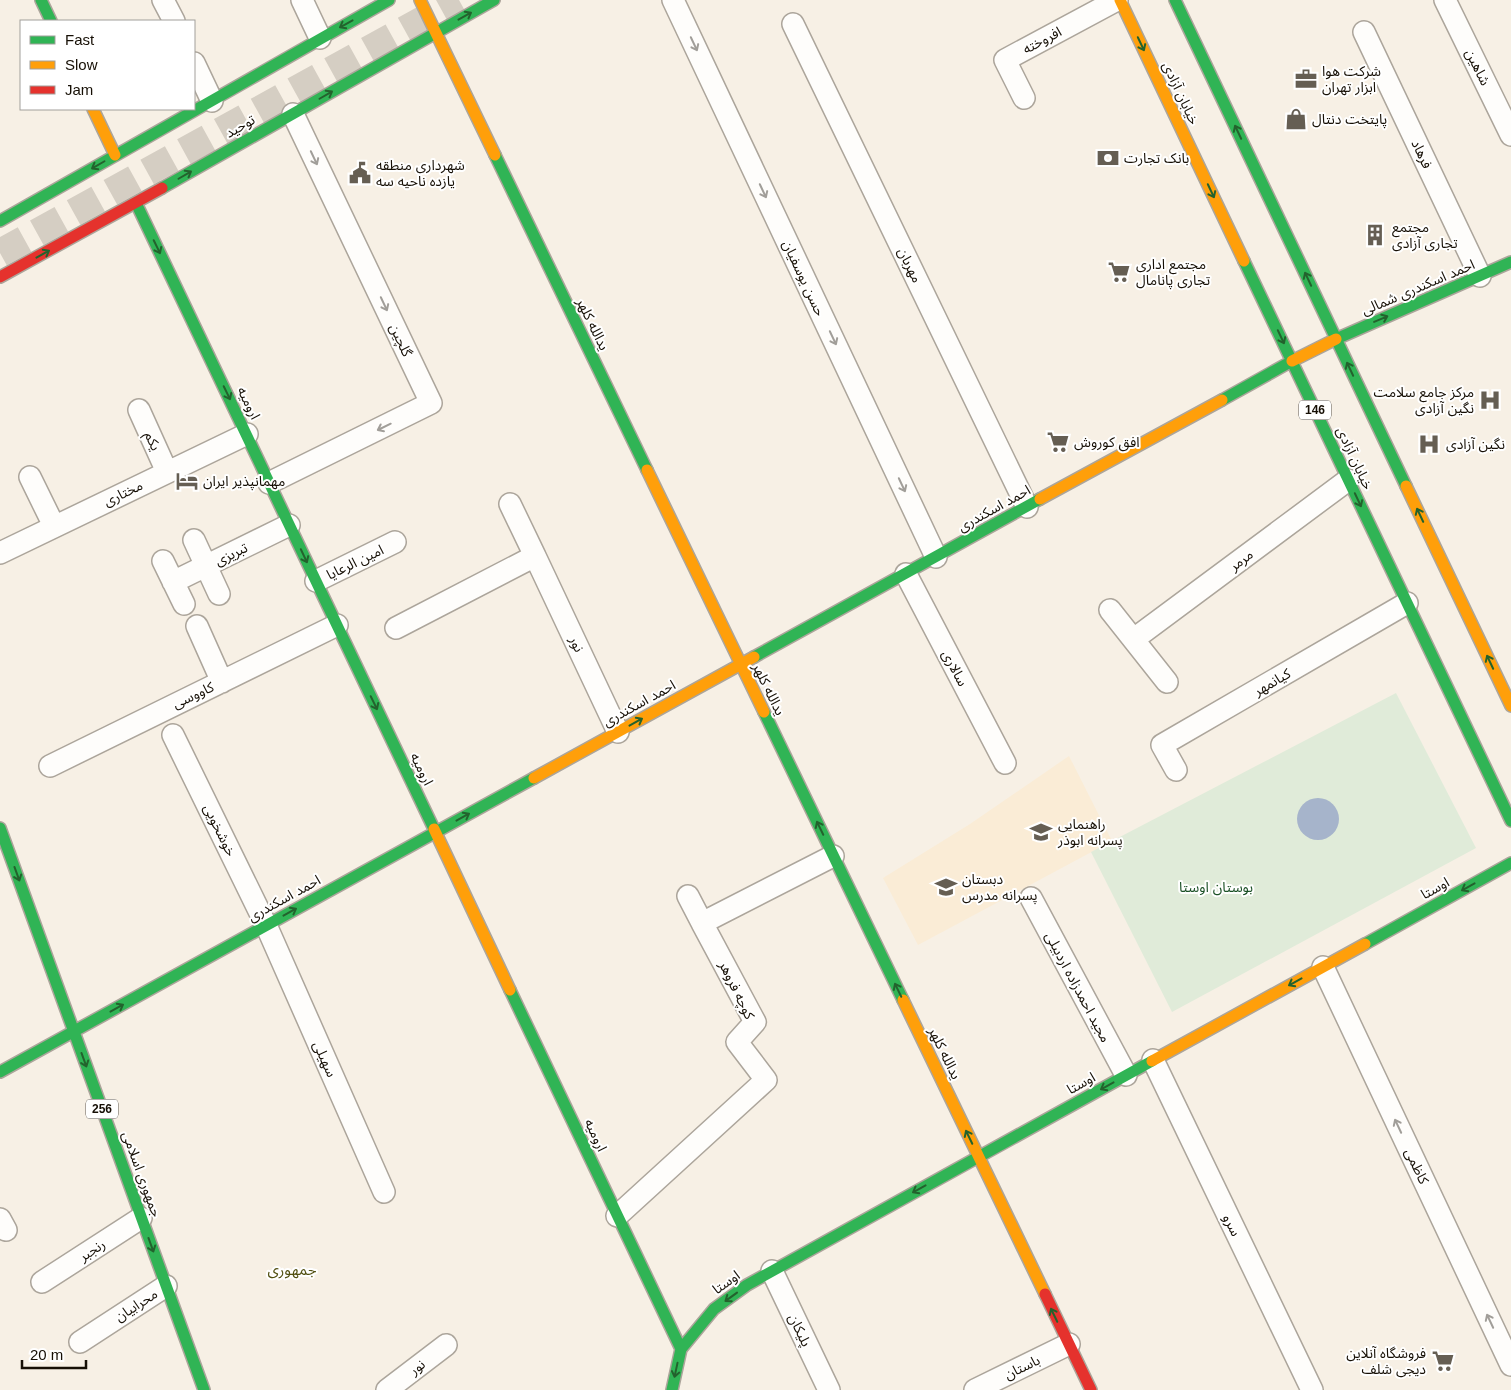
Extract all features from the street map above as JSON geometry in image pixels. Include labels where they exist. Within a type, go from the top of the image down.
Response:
[{"type":"main road","points":[[41,0],[51,20]]},
{"type":"main road","points":[[0,221],[388,0]]},
{"type":"main road","name":"یدالله کلهر","points":[[420,0],[1091,1390]]},
{"type":"main road","name":"توحید","points":[[0,277],[494,0]]},
{"type":"main road","name":"خیابان آزادی","points":[[1119,0],[1511,821]]},
{"type":"main road","points":[[1175,0],[1511,706]]},
{"type":"main road","points":[[93,110],[115,155]]},
{"type":"main road","name":"ارومیه","points":[[136,202],[681,1349]]},
{"type":"main road","name":"احمد اسکندری شمالی","points":[[1292,361],[1336,339],[1511,262]]},
{"type":"main road","name":"احمد اسکندری","points":[[0,1072],[1292,361]]},
{"type":"main road","name":"جمهوری اسلامی","points":[[0,828],[204,1390]]},
{"type":"main road","name":"اوستا","points":[[681,1349],[714,1309],[748,1285],[1511,863]]},
{"type":"main road","points":[[672,1390],[681,1349]]},
{"type":"street","points":[[163,0],[173,20]]},
{"type":"street","points":[[302,0],[320,38]]},
{"type":"street","name":"حسن یوسفیان","points":[[673,0],[936,557]]},
{"type":"street","name":"افروخته","points":[[1024,98],[1005,60],[1119,0]]},
{"type":"street","name":"شاهین","points":[[1446,0],[1511,134]]},
{"type":"street","name":"مهربان","points":[[793,24],[1027,507]]},
{"type":"street","name":"فرهاد","points":[[1364,32],[1480,276]]},
{"type":"street","points":[[195,65],[212,101]]},
{"type":"street","name":"گلچین","points":[[269,483],[431,403],[293,114]]},
{"type":"street","name":"یکم","points":[[139,410],[167,472]]},
{"type":"street","name":"مختاری","points":[[1,550],[247,434]]},
{"type":"street","points":[[30,477],[54,526]]},
{"type":"street","name":"مرمر","points":[[1134,639],[1348,480]]},
{"type":"street","name":"نور","points":[[510,504],[618,732]]},
{"type":"street","name":"تبریزی","points":[[173,582],[290,525]]},
{"type":"street","points":[[194,540],[219,594]]},
{"type":"street","name":"امین الرعایا","points":[[316,581],[395,542]]},
{"type":"street","points":[[396,628],[535,556]]},
{"type":"street","points":[[163,561],[184,604]]},
{"type":"street","name":"سالاری","points":[[906,574],[1005,763]]},
{"type":"street","name":"کیانمهر","points":[[1176,770],[1162,745],[1407,603]]},
{"type":"street","points":[[1110,610],[1167,682]]},
{"type":"street","name":"کاووسی","points":[[50,766],[337,625]]},
{"type":"street","points":[[197,626],[222,682]]},
{"type":"street","name":"خوشخویی","points":[[173,735],[266,925]]},
{"type":"street","points":[[688,896],[702,922],[833,856]]},
{"type":"street","name":"مجید احمدزاده اردبیلی","points":[[1031,898],[1126,1075]]},
{"type":"street","name":"کوچه فروهر","points":[[617,1216],[766,1080],[737,1042],[755,1022],[702,922]]},
{"type":"street","name":"سهیلی","points":[[266,925],[384,1192]]},
{"type":"street","name":"کاظمی","points":[[1323,967],[1511,1365]]},
{"type":"street","name":"سرو","points":[[1153,1060],[1312,1390]]},
{"type":"street","name":"رنجبر","points":[[42,1282],[141,1218]]},
{"type":"street","name":"پلیکان","points":[[772,1271],[829,1390]]},
{"type":"street","name":"محرابیان","points":[[80,1342],[166,1286]]},
{"type":"street","name":"باستان","points":[[975,1390],[1068,1344]]},
{"type":"street","name":"نور","points":[[387,1390],[446,1345]]},
{"type":"shaded area","points":[[1069,756],[1112,841],[918,945],[883,878],[970,824]]},
{"type":"green space","name":"بوستان اوستا","points":[[1396,693],[1476,848],[1172,1012],[1091,852]]},
{"type":"water","points":[[1318,798],[1333,804],[1339,819],[1333,834],[1318,840],[1303,834],[1297,819],[1303,804]]},
{"type":"tunnel","points":[[0,253],[459,0]]},
{"type":"traffic: fast","points":[[41,0],[51,20]]},
{"type":"traffic: fast","points":[[0,221],[389,0]]},
{"type":"traffic: fast","points":[[162,188],[494,0]]},
{"type":"traffic: fast","points":[[1175,0],[1406,486]]},
{"type":"traffic: fast","points":[[495,155],[647,470]]},
{"type":"traffic: fast","points":[[136,203],[434,829]]},
{"type":"traffic: fast","points":[[1244,261],[1511,821]]},
{"type":"traffic: fast","points":[[1336,339],[1511,262]]},
{"type":"traffic: fast","points":[[1222,400],[1292,361]]},
{"type":"traffic: fast","points":[[754,657],[1040,499]]},
{"type":"traffic: fast","points":[[764,712],[903,1000]]},
{"type":"traffic: fast","points":[[0,1072],[534,778]]},
{"type":"traffic: fast","points":[[0,828],[204,1390]]},
{"type":"traffic: fast","points":[[1365,944],[1511,863]]},
{"type":"traffic: fast","points":[[510,990],[681,1349]]},
{"type":"traffic: fast","points":[[672,1390],[681,1349],[714,1309],[747,1285],[1152,1061]]},
{"type":"traffic: slow","points":[[420,0],[495,155]]},
{"type":"traffic: slow","points":[[1120,0],[1244,261]]},
{"type":"traffic: slow","points":[[93,110],[115,155]]},
{"type":"traffic: slow","points":[[1292,361],[1336,339]]},
{"type":"traffic: slow","points":[[1040,499],[1222,400]]},
{"type":"traffic: slow","points":[[647,470],[764,712]]},
{"type":"traffic: slow","points":[[1406,486],[1511,706]]},
{"type":"traffic: slow","points":[[534,778],[754,657]]},
{"type":"traffic: slow","points":[[434,829],[510,990]]},
{"type":"traffic: slow","points":[[1152,1061],[1365,944]]},
{"type":"traffic: slow","points":[[903,1000],[1045,1294]]},
{"type":"traffic: jam","points":[[0,277],[162,188]]},
{"type":"traffic: jam","points":[[1045,1294],[1091,1390]]},
{"type":"place","name":"شرکت هوا ابزار تهران","points":[[1306,79]]},
{"type":"place","name":"پایتخت دنتال","points":[[1296,119]]},
{"type":"place","name":"بانک تجارت","points":[[1108,158]]},
{"type":"place","name":"شهرداری منطقه یازده ناحیه سه","points":[[360,173]]},
{"type":"place","name":"مجتمع تجاری آزادی","points":[[1375,235]]},
{"type":"place","name":"مجتمع اداری تجاری پانامال","points":[[1119,272]]},
{"type":"place","name":"مرکز جامع سلامت نگین آزادی","points":[[1490,400]]},
{"type":"place","name":"افق کوروش","points":[[1058,442]]},
{"type":"place","name":"نگین آزادی","points":[[1429,444]]},
{"type":"place","name":"مهمانپذیر ایران","points":[[187,481]]},
{"type":"place","name":"راهنمایی پسرانه ابوذر","points":[[1041,832]]},
{"type":"place","name":"دبستان پسرانه مدرس","points":[[946,887]]},
{"type":"place","name":"فروشگاه آنلاین دیجی شلف","points":[[1443,1361]]},
{"type":"district","name":"جمهوری","points":[[292,1270]]}]
